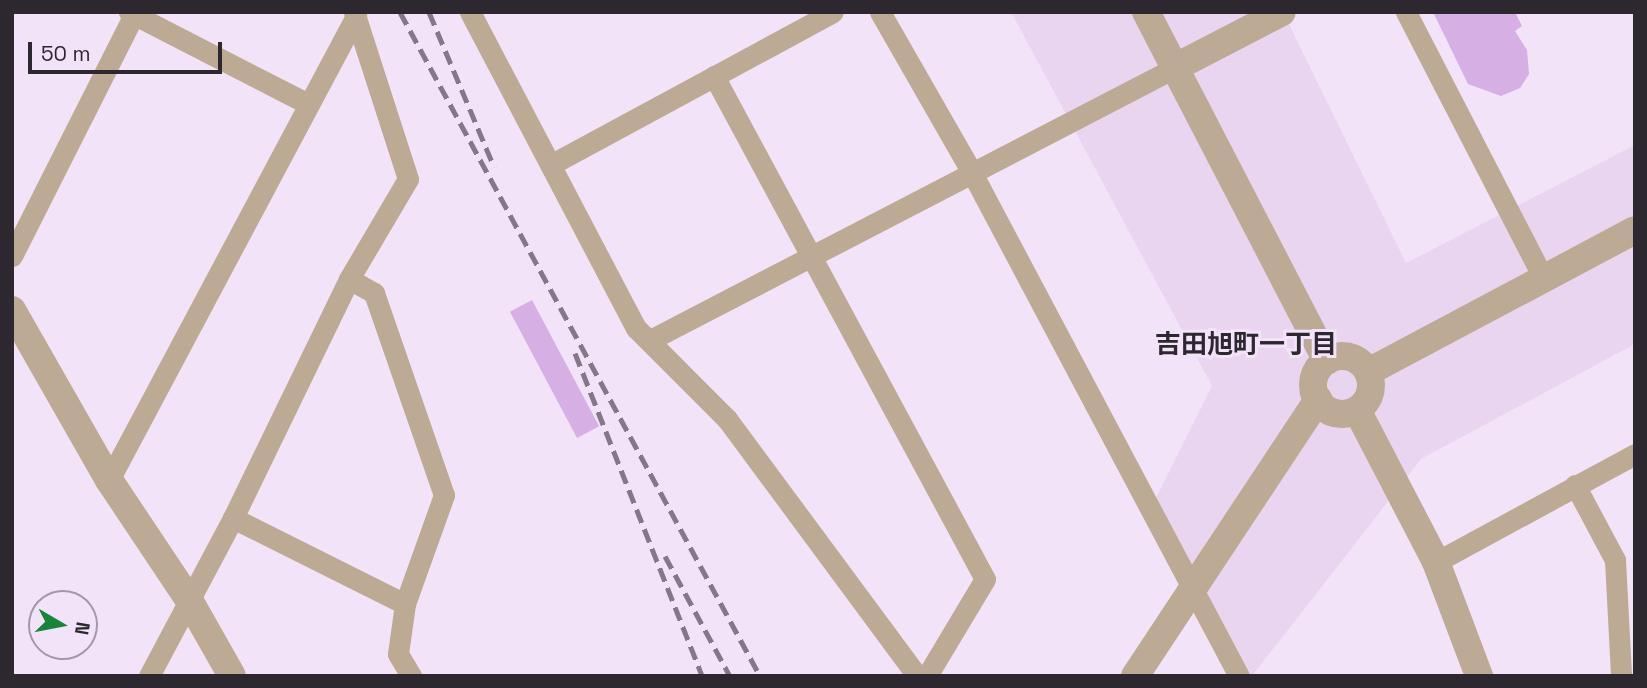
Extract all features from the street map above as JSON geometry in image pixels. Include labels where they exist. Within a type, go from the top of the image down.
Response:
[{"type":"street","points":[[470,12],[636,328],[652,340],[727,419],[917,676]]},
{"type":"street","points":[[552,164],[833,12]]},
{"type":"street","points":[[880,12],[971,171],[1239,676]]},
{"type":"street","points":[[1146,12],[1327,361]]},
{"type":"street","points":[[652,340],[971,171],[1282,12]]},
{"type":"street","points":[[1405,12],[1543,278]]},
{"type":"street","points":[[12,256],[131,13],[176,21],[306,103]]},
{"type":"street","points":[[109,480],[355,14]]},
{"type":"street","points":[[149,676],[233,518],[349,279],[408,179],[355,14]]},
{"type":"street","points":[[714,76],[985,579],[927,676]]},
{"type":"street","points":[[1368,372],[1635,230]]},
{"type":"street","points":[[349,279],[374,293],[444,495],[405,604],[398,654],[411,676]]},
{"type":"street","points":[[12,310],[109,480],[189,600],[232,676]]},
{"type":"street","points":[[1135,676],[1318,399],[1315,375],[1327,361],[1355,359],[1368,372],[1371,391],[1357,410],[1335,413],[1318,399]]},
{"type":"street","points":[[1357,410],[1436,562],[1479,676]]},
{"type":"street","points":[[1436,562],[1635,454]]},
{"type":"street","points":[[1575,485],[1615,560],[1621,676]]},
{"type":"street","points":[[233,518],[405,604]]},
{"type":"shaded area","points":[[1011,12],[1283,12],[1406,263],[1635,145],[1635,344],[1421,459],[1252,676],[1155,500],[1212,386]]},
{"type":"building","points":[[1433,12],[1515,12],[1522,26],[1515,31],[1527,50],[1529,74],[1520,88],[1501,96],[1468,84]]},
{"type":"building","points":[[532,300],[599,426],[577,438],[510,312]]},
{"type":"railway","points":[[400,12],[760,676]]},
{"type":"railway","points":[[429,12],[494,167]]},
{"type":"railway","points":[[575,353],[702,676]]},
{"type":"railway","points":[[665,556],[730,676]]},
{"type":"district","name":"吉田旭町一丁目","points":[[1246,345]]}]
